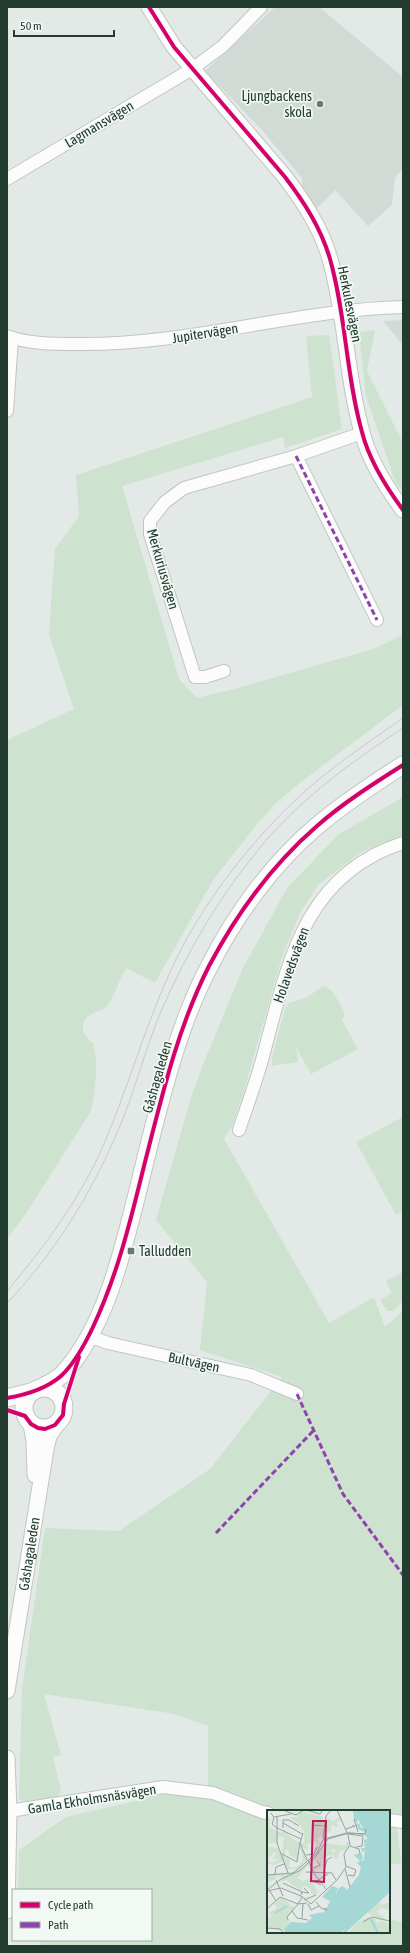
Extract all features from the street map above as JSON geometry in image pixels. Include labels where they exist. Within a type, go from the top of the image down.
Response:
[{"type":"main road","name":"Gåshagaleden","points":[[62,1412],[85,1343],[107,1298],[120,1262],[170,1066],[189,1012],[209,966],[237,919],[288,854],[316,827],[351,799],[403,765]]},
{"type":"main road","name":"Gåshagaleden","points":[[34,1391],[54,1381],[62,1375],[85,1343]]},
{"type":"main road","points":[[7,1398],[44,1388],[52,1390],[59,1395],[62,1412],[54,1426],[45,1429],[38,1428],[28,1420],[7,1410]]},
{"type":"main road","points":[[28,1420],[24,1404],[34,1391]]},
{"type":"street","name":"Herkulesvägen","points":[[149,7],[166,36],[192,69],[285,177],[311,214],[330,258],[362,433],[376,467],[403,510]]},
{"type":"street","name":"Lagmansvägen","points":[[7,179],[192,69],[223,46],[261,7]]},
{"type":"street","name":"Jupitervägen","points":[[9,337],[51,344],[110,345],[177,338],[340,312],[403,307]]},
{"type":"street","points":[[7,411],[9,337]]},
{"type":"street","name":"Merkuriusvägen","points":[[224,671],[205,677],[195,677],[150,534],[150,521],[165,502],[184,488],[296,456],[362,433]]},
{"type":"street","points":[[296,456],[377,620]]},
{"type":"street","name":"Holavedsvägen","points":[[239,1130],[261,1062],[280,992],[297,943],[311,914],[325,894],[355,867],[371,855],[403,843]]},
{"type":"street","name":"Bultvägen","points":[[85,1343],[108,1343],[251,1375],[297,1394]]},
{"type":"street","name":"Gåshagaleden","points":[[7,1691],[32,1530],[48,1442],[62,1412]]},
{"type":"street","points":[[28,1420],[34,1441],[35,1470],[32,1530]]},
{"type":"street","points":[[7,1758],[9,1811],[7,1911]]},
{"type":"street","name":"Gamla Ekholmsnäsvägen","points":[[9,1811],[163,1787],[213,1793],[267,1813]]},
{"type":"street","points":[[390,1820],[403,1822]]},
{"type":"shaded area","name":"Ljungbackens skola","points":[[275,7],[319,7],[403,77],[403,168],[395,178],[392,205],[368,226],[335,190],[316,209],[302,186],[302,178],[262,130],[205,71]]},
{"type":"shaded area","points":[[403,320],[403,345],[383,321]]},
{"type":"green space","points":[[375,330],[367,371],[403,443],[403,491],[396,484],[366,396],[359,332]]},
{"type":"green space","points":[[329,335],[342,429],[285,448],[283,437],[122,486],[179,679],[197,698],[234,689],[373,649],[403,635],[403,705],[301,782],[276,803],[257,824],[213,880],[155,983],[126,968],[110,1002],[103,1009],[86,1018],[83,1030],[87,1038],[93,1043],[96,1060],[95,1086],[91,1111],[29,1209],[7,1239],[7,740],[74,709],[49,634],[55,549],[79,516],[76,475],[312,397],[306,336]]},
{"type":"green space","points":[[403,797],[403,835],[361,852],[318,885],[301,911],[282,957],[233,1124],[224,1139],[329,1323],[374,1297],[385,1327],[403,1311],[403,1827],[397,1827],[401,1863],[390,1865],[390,1810],[267,1810],[267,1933],[390,1933],[390,1919],[403,1922],[403,1946],[42,1946],[40,1941],[152,1941],[152,1889],[18,1889],[19,1850],[66,1817],[145,1799],[164,1782],[208,1786],[208,1726],[175,1714],[44,1694],[61,1755],[53,1757],[61,1790],[56,1799],[26,1803],[19,1799],[22,1689],[45,1528],[119,1531],[210,1469],[282,1377],[200,1350],[207,1282],[156,1220],[192,1094],[243,968],[287,888],[339,834]]},
{"type":"green space","points":[[323,986],[327,987],[333,993],[339,1002],[345,1015],[342,1020],[358,1049],[311,1074],[296,1047],[298,1062],[272,1066],[272,1058],[285,1009],[289,1003],[306,998]]},
{"type":"green space","points":[[403,1117],[403,1211],[396,1215],[356,1142]]},
{"type":"green space","points":[[403,1272],[403,1301],[393,1311],[387,1311],[380,1300],[392,1293],[386,1281]]},
{"type":"tram line","points":[[7,1291],[36,1256],[62,1219],[75,1200],[97,1160],[166,982],[191,931],[203,911],[245,854],[277,818],[311,786],[333,768],[403,718]]},
{"type":"tram line","points":[[7,1303],[26,1283],[43,1261],[89,1191],[102,1166],[124,1116],[155,1027],[167,998],[188,955],[212,913],[254,855],[300,805],[350,764],[403,728]]},
{"type":"marked path","points":[[296,456],[377,620]]},
{"type":"marked path","points":[[297,1394],[343,1494],[403,1575]]},
{"type":"marked path","points":[[216,1533],[313,1431]]},
{"type":"cycle path","points":[[149,7],[174,47],[285,177],[299,196],[317,226],[330,259],[340,302],[352,389],[365,442],[379,473],[403,510]]},
{"type":"cycle path","points":[[7,1398],[35,1391],[55,1381],[66,1371],[75,1359],[93,1327],[109,1290],[121,1252],[162,1095],[178,1042],[197,991],[209,966],[231,928],[257,891],[285,857],[301,841],[317,826],[348,802],[403,765]]},
{"type":"cycle path","points":[[7,1410],[25,1416],[31,1424],[38,1428],[45,1429],[55,1425],[63,1415],[64,1404],[79,1357]]},
{"type":"place","name":"Ljungbackens skola","points":[[320,104]]},
{"type":"place","name":"Talludden","points":[[131,1251]]}]
